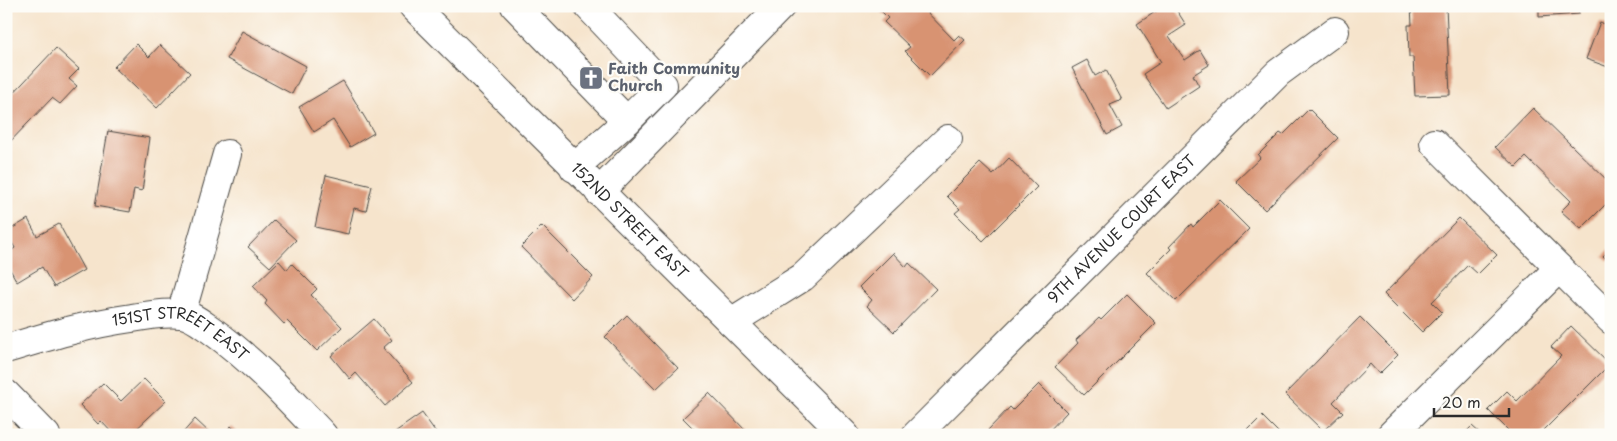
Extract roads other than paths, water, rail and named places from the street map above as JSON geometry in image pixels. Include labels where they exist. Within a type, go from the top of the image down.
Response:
[{"type":"street","name":"152ND STREET EAST","points":[[413,6],[574,168],[845,435]]},
{"type":"street","points":[[515,6],[627,120]]},
{"type":"street","points":[[574,168],[663,85],[588,6]]},
{"type":"street","points":[[599,192],[781,6]]},
{"type":"street","name":"9TH AVENUE COURT EAST","points":[[916,435],[1278,73],[1336,31]]},
{"type":"street","points":[[731,322],[803,277],[948,139]]},
{"type":"street","points":[[1434,143],[1611,320]]},
{"type":"street","points":[[181,314],[227,154]]},
{"type":"street","points":[[1392,435],[1559,268]]},
{"type":"street","name":"151ST STREET EAST","points":[[6,349],[59,333],[110,321],[150,315],[181,314],[194,318],[235,347],[323,435]]},
{"type":"street","points":[[6,394],[46,435]]},
{"type":"place","name":"Faith Community Church","points":[[591,78]]}]
